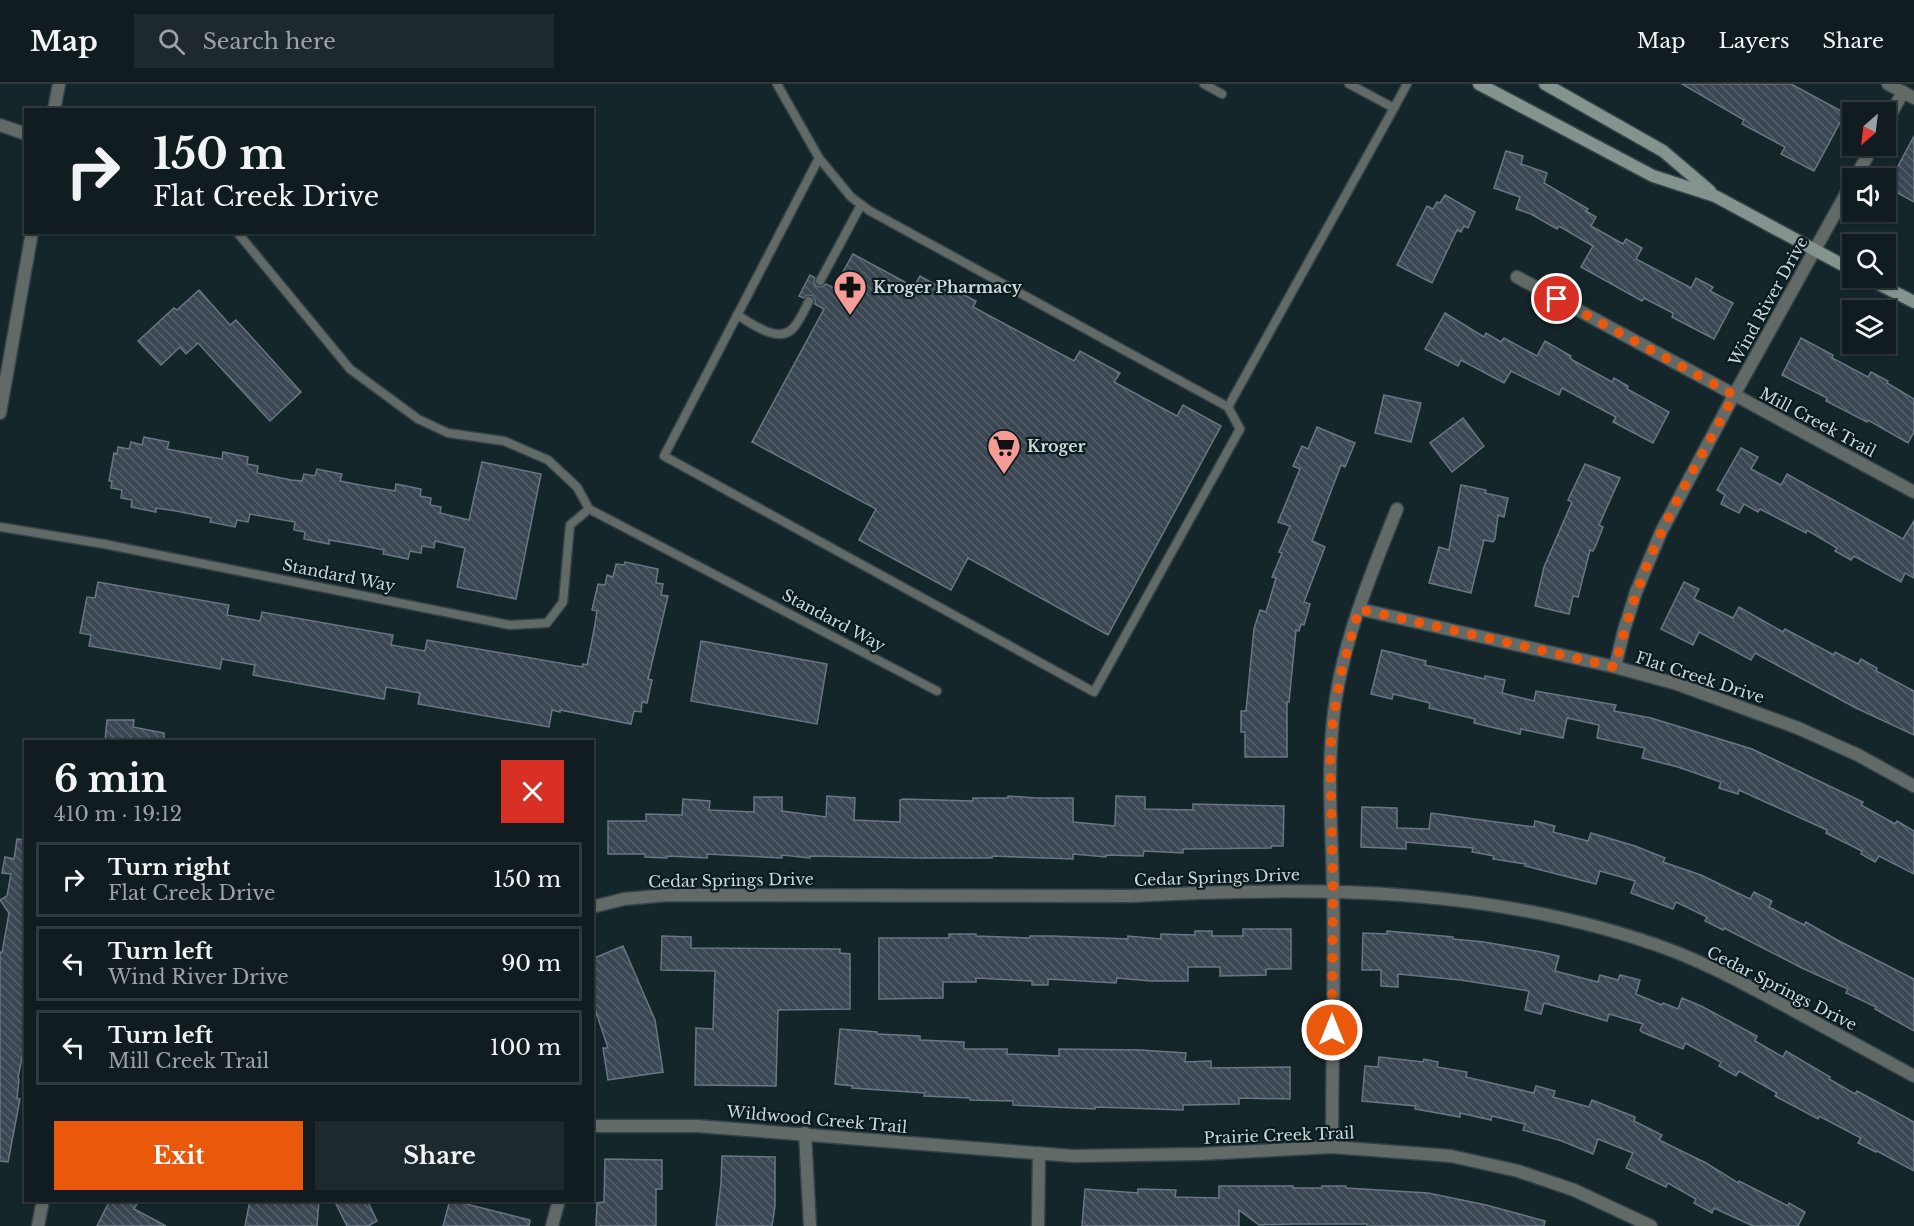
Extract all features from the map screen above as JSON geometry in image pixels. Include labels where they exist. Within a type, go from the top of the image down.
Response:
[{"type":"main road","points":[[1479,84],[1653,176],[1715,196],[1842,264]]},
{"type":"main road","points":[[1545,84],[1663,151],[1715,196]]},
{"type":"main road","points":[[1887,288],[1914,302]]},
{"type":"street","points":[[54,108],[59,84]]},
{"type":"street","points":[[1888,84],[1908,95],[1896,110]]},
{"type":"street","points":[[0,125],[24,133]]},
{"type":"street","name":"Wind River Drive","points":[[1615,667],[1623,630],[1661,532],[1734,395],[1842,202]]},
{"type":"street","points":[[0,413],[32,234]]},
{"type":"street","name":"Mill Creek Trail","points":[[1517,277],[1914,492]]},
{"type":"street","points":[[1332,1147],[1333,890],[1329,770],[1333,720],[1341,673],[1359,609],[1397,509]]},
{"type":"street","name":"Flat Creek Drive","points":[[1359,609],[1615,667],[1677,684],[1798,728],[1858,755],[1914,786]]},
{"type":"street","name":"Cedar Springs Drive","points":[[594,906],[624,899],[668,895],[1131,896],[1195,892],[1333,890],[1475,902],[1567,919],[1630,936],[1675,952],[1731,976],[1914,1076]]},
{"type":"street","name":"Wildwood Creek Trail","points":[[594,1126],[697,1126],[1039,1153]]},
{"type":"street","points":[[805,1133],[810,1226]]},
{"type":"street","name":"Prairie Creek Trail","points":[[1039,1153],[1073,1156],[1200,1154],[1332,1147],[1451,1156],[1518,1171],[1574,1190],[1651,1226]]},
{"type":"street","points":[[1038,1226],[1039,1153]]},
{"type":"street","points":[[38,1226],[43,1202]]},
{"type":"street","points":[[552,1226],[558,1202]]},
{"type":"lane","points":[[777,84],[819,158],[851,197],[861,205],[1228,407],[1240,429],[1094,692],[664,456],[819,158]]},
{"type":"lane","points":[[1204,84],[1222,94]]},
{"type":"lane","points":[[1349,84],[1394,108]]},
{"type":"lane","points":[[1228,407],[1407,84]]},
{"type":"lane","points":[[820,280],[861,205]]},
{"type":"lane","points":[[239,234],[350,369],[418,419],[448,433],[504,441],[548,460],[577,487],[589,509]]},
{"type":"lane","points":[[737,315],[767,332],[788,333],[795,327],[809,301]]},
{"type":"lane","name":"Standard Way","points":[[0,527],[104,544],[510,625],[548,622],[563,602],[570,525],[589,509],[937,691]]},
{"type":"building","points":[[1682,84],[1791,84],[1842,111],[1842,119],[1814,171],[1781,154],[1785,147],[1742,124],[1744,120]]},
{"type":"building","points":[[1914,136],[1914,202],[1896,192],[1896,170]]},
{"type":"building","points":[[1506,151],[1523,156],[1521,164],[1547,173],[1544,183],[1588,209],[1586,211],[1596,217],[1591,226],[1623,244],[1626,239],[1642,248],[1636,259],[1691,288],[1696,278],[1713,287],[1710,291],[1733,303],[1714,339],[1672,317],[1673,313],[1644,298],[1642,301],[1581,267],[1593,246],[1559,226],[1557,229],[1531,214],[1516,209],[1520,197],[1494,188]]},
{"type":"building","points":[[1445,195],[1475,212],[1468,228],[1464,226],[1461,232],[1457,230],[1432,283],[1397,265],[1427,206],[1433,209]]},
{"type":"building","name":"Kroger","points":[[853,254],[914,287],[920,276],[947,291],[949,287],[976,301],[973,307],[1074,361],[1080,351],[1120,373],[1114,382],[1177,416],[1183,405],[1221,426],[1108,635],[968,558],[951,590],[859,540],[876,509],[752,442],[824,309],[815,304],[812,296],[808,295],[804,298],[799,296],[810,275],[815,278],[816,286],[821,287],[826,284],[834,288]]},
{"type":"building","points":[[199,290],[230,325],[236,320],[301,392],[270,421],[198,343],[186,354],[180,347],[161,365],[138,341],[174,308],[177,310]]},
{"type":"building","points":[[1445,313],[1484,337],[1486,333],[1501,342],[1504,338],[1537,356],[1545,341],[1612,382],[1614,378],[1628,386],[1627,389],[1669,412],[1653,443],[1613,422],[1616,417],[1562,388],[1559,395],[1511,371],[1504,383],[1461,360],[1458,366],[1425,349]]},
{"type":"building","points":[[1801,338],[1868,377],[1871,372],[1888,381],[1887,383],[1914,399],[1914,432],[1908,443],[1868,420],[1867,422],[1826,401],[1827,398],[1782,375]]},
{"type":"building","points":[[1384,395],[1421,403],[1411,442],[1375,433]]},
{"type":"building","points":[[1463,418],[1484,446],[1452,472],[1430,443]]},
{"type":"building","points":[[1317,427],[1355,443],[1345,467],[1341,465],[1312,541],[1325,547],[1304,602],[1310,604],[1304,625],[1301,624],[1299,631],[1296,630],[1289,702],[1287,702],[1287,757],[1245,757],[1245,732],[1241,732],[1241,711],[1246,711],[1254,629],[1260,610],[1266,612],[1276,578],[1272,577],[1290,526],[1278,522],[1300,469],[1293,466],[1302,446],[1308,449]]},
{"type":"building","points":[[144,437],[169,442],[167,449],[222,459],[223,452],[248,457],[247,464],[258,466],[257,473],[291,480],[302,481],[304,474],[315,476],[317,469],[342,474],[340,481],[360,485],[395,491],[396,484],[421,489],[420,496],[431,498],[430,505],[441,507],[440,513],[469,520],[482,462],[541,474],[516,599],[457,587],[465,548],[435,541],[434,548],[422,546],[421,553],[410,551],[408,559],[383,554],[384,550],[364,546],[329,540],[329,544],[304,539],[305,532],[294,530],[295,522],[250,514],[248,522],[237,520],[235,527],[210,522],[211,518],[176,511],[156,508],[156,512],[131,507],[132,500],[121,498],[122,490],[111,488],[112,481],[109,481],[114,453],[117,454],[118,447],[129,449],[131,442],[142,445]]},
{"type":"building","points":[[1741,448],[1758,457],[1751,469],[1781,485],[1787,474],[1903,539],[1914,521],[1914,578],[1905,573],[1901,582],[1854,556],[1851,560],[1835,551],[1837,548],[1807,530],[1806,533],[1760,509],[1758,512],[1744,504],[1739,513],[1721,504],[1725,495],[1717,490]]},
{"type":"building","points":[[1585,464],[1620,478],[1599,525],[1603,527],[1593,551],[1590,550],[1578,597],[1573,596],[1569,614],[1535,606],[1544,567],[1572,502],[1568,500]]},
{"type":"building","points":[[1461,485],[1486,490],[1485,493],[1508,498],[1504,517],[1498,515],[1495,539],[1493,542],[1484,540],[1471,593],[1429,583],[1439,547],[1449,550]]},
{"type":"building","points":[[625,562],[658,569],[656,583],[663,584],[661,595],[668,596],[648,679],[652,680],[647,703],[642,702],[641,712],[634,711],[631,724],[552,710],[549,727],[418,704],[420,693],[386,687],[384,699],[253,675],[255,665],[222,659],[220,669],[89,646],[91,635],[80,633],[87,597],[95,598],[98,582],[229,605],[227,615],[260,621],[262,612],[393,635],[391,645],[425,651],[427,640],[582,667],[583,664],[587,665],[594,630],[597,611],[592,610],[598,584],[605,585],[607,575],[613,577],[616,564],[624,565]]},
{"type":"building","points":[[1684,582],[1699,589],[1694,599],[1733,618],[1739,607],[1783,632],[1785,629],[1834,655],[1835,652],[1858,664],[1861,659],[1877,668],[1876,671],[1914,691],[1914,735],[1856,708],[1755,653],[1751,660],[1699,632],[1693,645],[1661,629]]},
{"type":"building","points":[[701,641],[827,664],[817,724],[691,701]]},
{"type":"building","points":[[1382,650],[1426,661],[1425,665],[1485,679],[1485,676],[1505,680],[1502,693],[1534,701],[1536,691],[1616,705],[1614,711],[1651,718],[1752,749],[1863,802],[1861,805],[1895,824],[1897,821],[1914,831],[1914,874],[1879,856],[1875,862],[1861,854],[1862,851],[1826,833],[1827,830],[1739,790],[1738,794],[1719,788],[1721,782],[1678,767],[1642,758],[1645,748],[1597,738],[1599,725],[1567,718],[1563,738],[1521,729],[1520,734],[1474,723],[1475,719],[1429,708],[1430,703],[1393,694],[1392,699],[1371,694]]},
{"type":"building","points":[[107,720],[134,720],[133,727],[164,733],[164,740],[105,740]]},
{"type":"building","points":[[827,796],[855,798],[854,820],[900,822],[900,800],[903,799],[973,801],[973,798],[1008,798],[1008,796],[1073,798],[1073,822],[1115,826],[1116,796],[1145,797],[1145,809],[1193,810],[1193,804],[1284,806],[1283,846],[1183,849],[1183,853],[1144,851],[1143,856],[1106,855],[1106,857],[1073,854],[1073,859],[992,856],[992,858],[919,858],[810,856],[810,858],[782,855],[782,858],[707,854],[707,858],[667,856],[667,858],[645,857],[645,854],[608,854],[608,821],[646,821],[646,814],[682,815],[683,799],[710,801],[709,810],[754,812],[754,797],[782,797],[782,811],[826,817]]},
{"type":"building","points":[[1362,807],[1397,808],[1397,828],[1429,829],[1431,813],[1534,827],[1535,821],[1555,826],[1553,832],[1588,841],[1591,833],[1665,858],[1663,862],[1701,875],[1750,899],[1754,892],[1772,901],[1769,907],[1804,925],[1806,922],[1914,979],[1914,1031],[1875,1009],[1876,1007],[1846,993],[1848,989],[1724,928],[1723,930],[1705,921],[1707,917],[1676,902],[1673,909],[1631,893],[1635,881],[1600,871],[1596,884],[1525,866],[1525,864],[1493,859],[1494,856],[1472,852],[1473,848],[1406,842],[1406,849],[1361,847]]},
{"type":"building","points":[[17,839],[24,840],[24,1047],[18,1078],[17,1098],[20,1099],[8,1162],[0,1161],[0,952],[2,953],[9,913],[0,900],[7,896],[11,874],[2,873],[5,857],[14,859]]},
{"type":"building","points":[[1243,929],[1291,929],[1291,969],[1266,969],[1266,975],[1220,976],[1220,967],[1188,967],[1188,981],[1117,978],[1116,983],[1048,979],[1048,985],[1032,985],[1032,981],[976,978],[976,982],[943,982],[943,998],[879,999],[879,938],[949,938],[949,934],[976,934],[976,936],[1030,938],[1030,936],[1052,936],[1128,939],[1128,936],[1161,939],[1161,934],[1195,935],[1195,931],[1212,931],[1212,936],[1243,936]]},
{"type":"building","points":[[1387,931],[1453,937],[1453,939],[1484,942],[1559,956],[1555,971],[1598,982],[1600,975],[1618,980],[1620,975],[1640,980],[1636,994],[1662,1005],[1663,1003],[1678,1009],[1682,998],[1701,1006],[1757,1036],[1755,1041],[1783,1057],[1786,1051],[1855,1094],[1857,1091],[1914,1122],[1914,1171],[1858,1143],[1861,1138],[1775,1096],[1777,1093],[1739,1071],[1736,1076],[1719,1066],[1721,1062],[1685,1043],[1683,1049],[1642,1032],[1640,1030],[1643,1024],[1609,1014],[1607,1021],[1544,1003],[1541,1014],[1525,1010],[1529,991],[1461,980],[1398,974],[1398,987],[1381,986],[1381,970],[1362,970],[1363,933],[1387,934]]},
{"type":"building","points":[[662,936],[691,937],[691,948],[840,949],[840,953],[850,954],[850,1009],[778,1010],[776,1086],[695,1085],[696,1028],[713,1029],[715,971],[661,970]]},
{"type":"building","points":[[623,946],[655,1020],[663,1072],[608,1080],[603,1048],[608,1048],[594,1006],[594,958]]},
{"type":"building","points":[[840,1029],[920,1036],[920,1040],[964,1042],[964,1049],[1007,1049],[1007,1054],[1059,1056],[1059,1049],[1140,1050],[1186,1053],[1185,1062],[1211,1061],[1211,1068],[1290,1067],[1290,1099],[1239,1098],[1239,1104],[1183,1105],[1183,1110],[1095,1107],[1095,1109],[1013,1105],[1013,1101],[970,1100],[970,1098],[924,1096],[925,1093],[852,1088],[853,1086],[835,1084]]},
{"type":"building","points":[[1379,1057],[1423,1062],[1424,1059],[1438,1062],[1437,1067],[1467,1072],[1466,1077],[1534,1093],[1536,1086],[1555,1091],[1553,1097],[1589,1107],[1592,1100],[1635,1117],[1634,1121],[1662,1135],[1659,1140],[1706,1163],[1738,1183],[1739,1181],[1805,1212],[1798,1226],[1753,1226],[1714,1208],[1712,1213],[1694,1203],[1696,1199],[1668,1183],[1666,1187],[1626,1168],[1633,1153],[1598,1139],[1593,1154],[1562,1141],[1523,1130],[1525,1124],[1492,1116],[1491,1120],[1460,1113],[1460,1117],[1415,1109],[1416,1106],[1362,1101],[1365,1066],[1378,1067]]},
{"type":"building","points":[[722,1156],[775,1157],[775,1206],[772,1226],[716,1226]]},
{"type":"building","points":[[605,1159],[662,1160],[662,1189],[656,1189],[656,1226],[596,1226],[597,1203],[604,1202]]},
{"type":"building","points":[[1219,1186],[1322,1188],[1322,1186],[1346,1186],[1346,1188],[1428,1193],[1486,1205],[1545,1221],[1544,1226],[1259,1225],[1239,1210],[1239,1226],[1082,1226],[1085,1189],[1138,1193],[1138,1189],[1176,1190],[1175,1197],[1219,1198]]},
{"type":"building","points":[[109,1202],[138,1202],[134,1209],[166,1226],[97,1226]]},
{"type":"building","points":[[250,1202],[319,1202],[317,1226],[245,1226]]},
{"type":"building","points":[[335,1202],[368,1202],[377,1221],[368,1226],[347,1226]]},
{"type":"building","points":[[449,1202],[458,1202],[530,1220],[529,1226],[443,1226]]},
{"type":"place","name":"Kroger Pharmacy","points":[[850,316]]},
{"type":"place","name":"Kroger","points":[[1004,475]]},
{"type":"route","points":[[1332,1030],[1333,890],[1330,753],[1341,673],[1359,609],[1615,667],[1623,630],[1661,532],[1734,395],[1557,299]]}]
